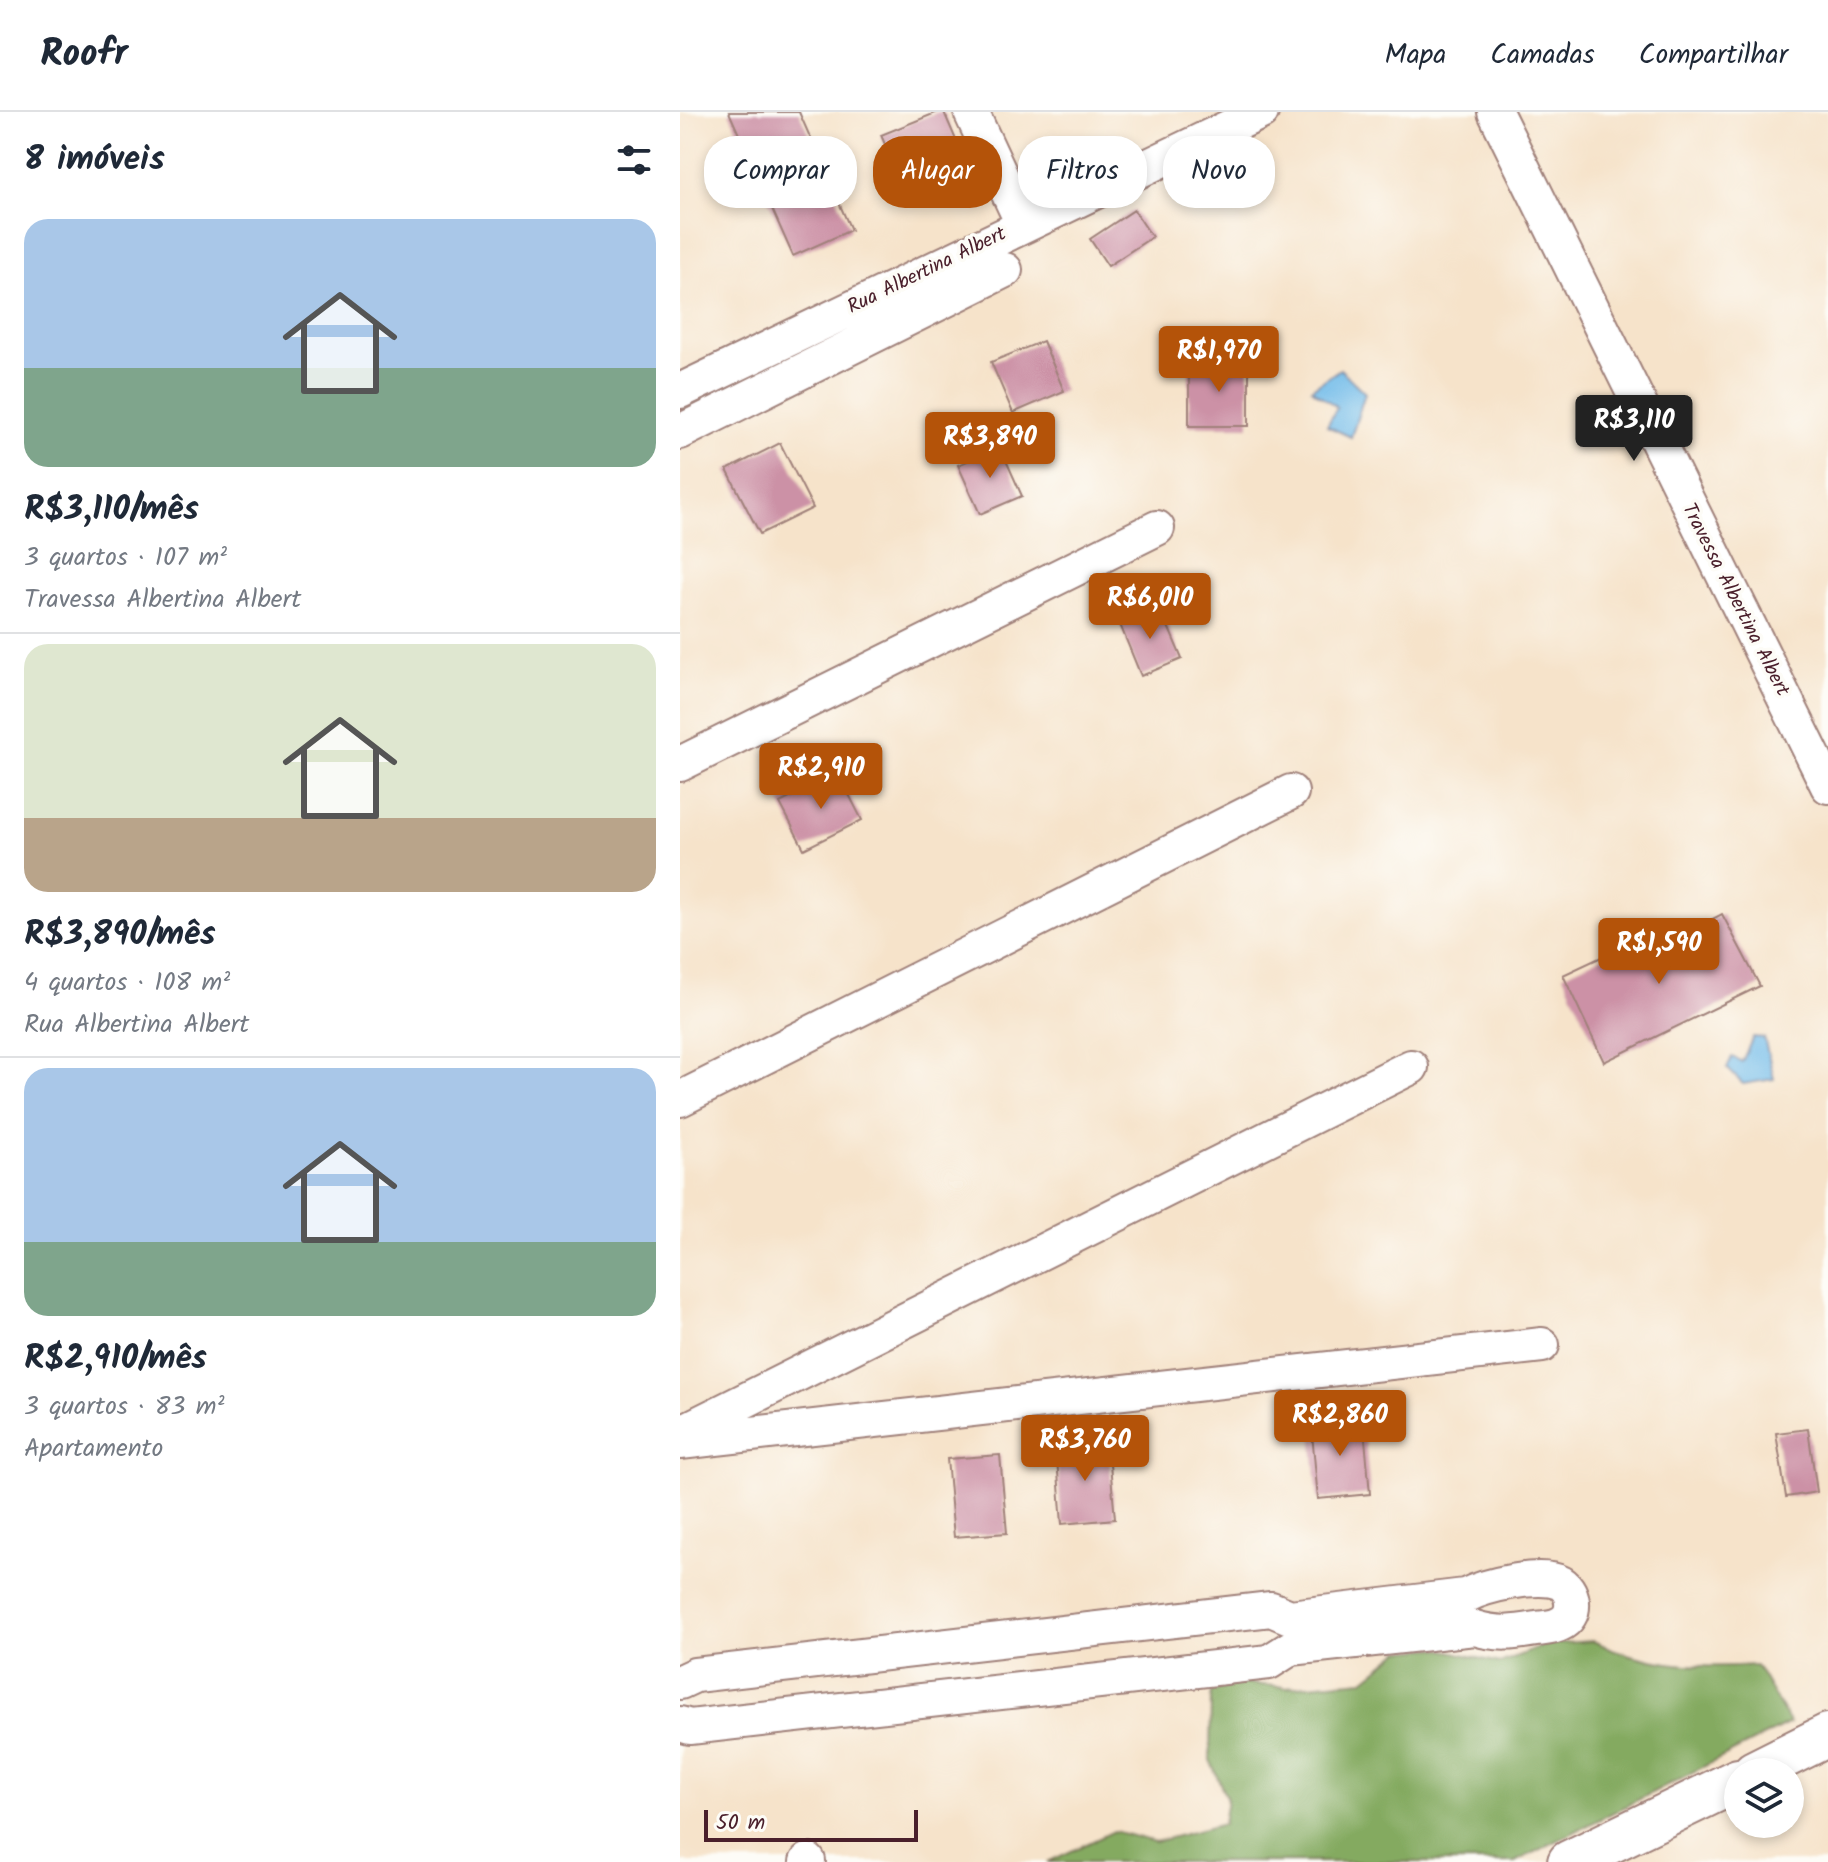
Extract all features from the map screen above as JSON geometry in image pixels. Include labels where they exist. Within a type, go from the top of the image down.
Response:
[{"type":"main road","points":[[1782,1758],[1828,1735]]},
{"type":"main road","points":[[1569,1862],[1724,1787]]},
{"type":"street","points":[[971,112],[1023,224]]},
{"type":"street","name":"Rua Albertina Albert","points":[[680,391],[1261,112]]},
{"type":"street","name":"Travessa Albertina Albert","points":[[1495,112],[1828,786]]},
{"type":"street","points":[[680,432],[1005,270]]},
{"type":"street","points":[[680,764],[1157,528]]},
{"type":"street","points":[[680,1099],[1291,792]]},
{"type":"street","points":[[680,1433],[1411,1067]]},
{"type":"street","points":[[680,1442],[1542,1345]]},
{"type":"street","points":[[680,1682],[695,1675],[1271,1609],[1290,1617],[1465,1596],[1486,1586],[1500,1584],[1552,1580],[1566,1587],[1572,1602],[1570,1615],[1559,1625],[1499,1635],[1475,1628],[1291,1648],[1269,1662],[690,1727],[680,1724]]},
{"type":"green space","points":[[1593,1641],[1632,1655],[1672,1664],[1756,1665],[1790,1723],[1515,1862],[1048,1862],[1114,1831],[1155,1842],[1223,1824],[1227,1799],[1210,1760],[1211,1692],[1239,1683],[1285,1687],[1364,1680],[1400,1651],[1437,1648],[1500,1663],[1548,1644]]},
{"type":"water","points":[[1340,369],[1365,393],[1351,437],[1327,426],[1337,407],[1311,389]]},
{"type":"water","points":[[1753,1037],[1764,1038],[1774,1079],[1743,1084],[1727,1068],[1732,1057],[1742,1062]]},
{"type":"building","points":[[729,112],[799,112],[810,136],[740,136]]},
{"type":"building","points":[[944,112],[954,136],[881,136]]},
{"type":"building","points":[[772,208],[841,208],[851,230],[793,256]]},
{"type":"building","points":[[1134,210],[1152,237],[1108,266],[1090,239]]},
{"type":"building","points":[[1043,341],[1064,391],[1013,413],[991,362]]},
{"type":"building","points":[[1189,363],[1249,363],[1249,426],[1189,426]]},
{"type":"building","points":[[780,443],[813,508],[760,534],[727,470]]},
{"type":"building","points":[[1000,447],[1022,496],[980,514],[958,465]]},
{"type":"building","points":[[1159,605],[1182,659],[1141,676],[1119,622]]},
{"type":"building","points":[[838,773],[862,820],[804,849],[780,803]]},
{"type":"building","points":[[1722,914],[1760,986],[1604,1062],[1563,975],[1644,937],[1651,951]]},
{"type":"building","points":[[1363,1417],[1370,1494],[1318,1499],[1311,1422]]},
{"type":"building","points":[[1808,1429],[1817,1492],[1786,1497],[1776,1433]]},
{"type":"building","points":[[1108,1442],[1115,1519],[1062,1524],[1056,1446]]},
{"type":"building","points":[[1000,1455],[1007,1533],[954,1537],[947,1459]]}]
